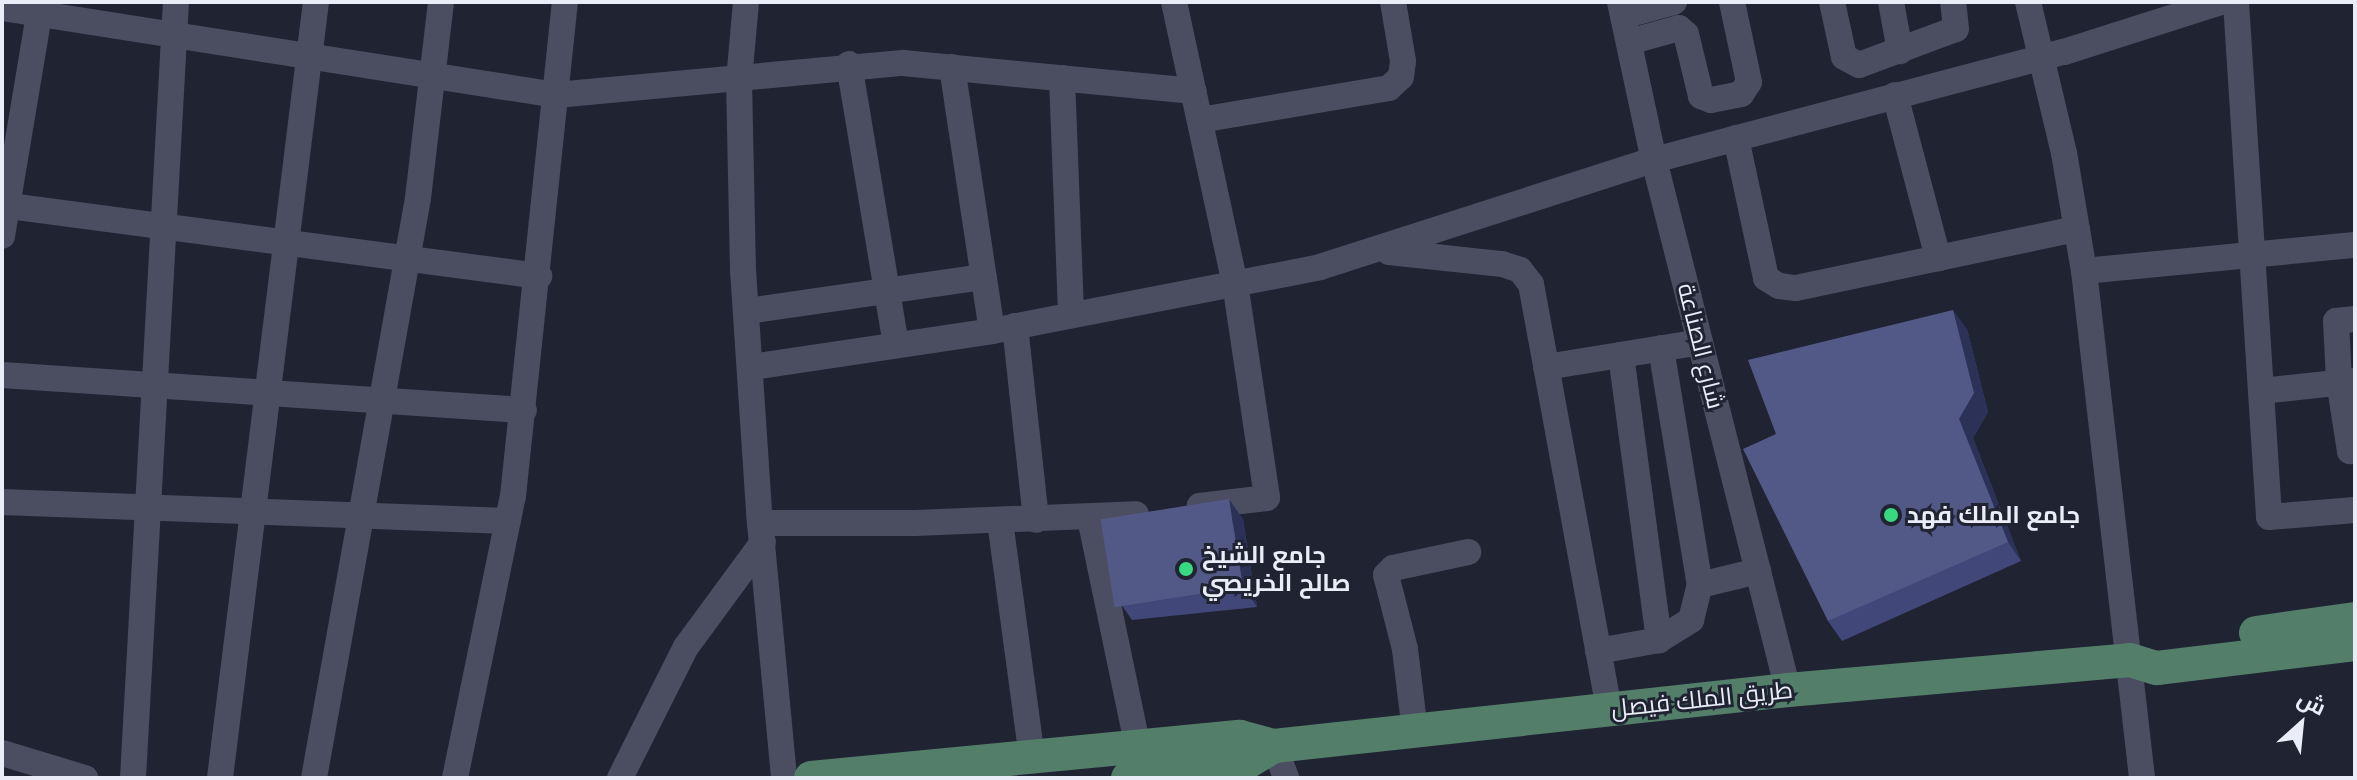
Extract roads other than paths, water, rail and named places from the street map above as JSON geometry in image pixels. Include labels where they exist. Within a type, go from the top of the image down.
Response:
[{"type":"main road","name":"طريق الملك فيصل","points":[[2130,660],[2149,649],[2355,619]]},
{"type":"main road","name":"طريق الملك فيصل","points":[[811,778],[1032,757],[1133,762],[1273,762],[1415,731],[1609,709],[2130,660],[2157,668],[2355,644]]},
{"type":"street","points":[[133,778],[151,386],[176,2]]},
{"type":"street","points":[[220,778],[316,2]]},
{"type":"street","points":[[314,778],[406,259],[441,2]]},
{"type":"street","points":[[455,778],[508,521],[524,410],[565,2]]},
{"type":"street","points":[[746,2],[739,80],[747,311],[761,533],[784,778]]},
{"type":"street","points":[[761,533],[1090,518],[1267,498],[1235,283],[1174,2]]},
{"type":"street","points":[[1200,120],[1389,88],[1401,77],[1403,61],[1393,2]]},
{"type":"street","points":[[1624,20],[1674,2]]},
{"type":"street","points":[[1624,20],[1679,28],[1686,34],[1701,96],[1711,100],[1741,94],[1749,82],[1732,2]]},
{"type":"street","points":[[1832,2],[1849,64],[1859,65],[1956,29],[1953,2]]},
{"type":"street","points":[[1891,2],[1900,51]]},
{"type":"street","points":[[2028,2],[2084,271],[2142,778]]},
{"type":"street","points":[[752,367],[1003,328],[1235,283],[1377,251],[1654,160],[2040,56],[2221,2]]},
{"type":"street","points":[[2236,2],[2269,517],[2355,510]]},
{"type":"street","points":[[2,8],[40,8],[173,34],[556,95],[739,80],[849,64],[952,67],[1194,91]]},
{"type":"street","points":[[2,236],[4,205],[40,8]]},
{"type":"street","name":"شارع الصناعة","points":[[1624,20],[1654,160],[1788,690]]},
{"type":"street","points":[[849,64],[896,345]]},
{"type":"street","points":[[952,67],[984,277],[1003,328],[1036,520]]},
{"type":"street","points":[[1062,78],[1071,313]]},
{"type":"street","points":[[1895,95],[1938,258]]},
{"type":"street","points":[[1736,138],[1766,278],[1779,286],[1796,288],[2077,229]]},
{"type":"street","points":[[4,205],[539,276]]},
{"type":"street","points":[[2084,271],[2355,245]]},
{"type":"street","points":[[1377,251],[1520,270],[1531,284],[1609,709]]},
{"type":"street","points":[[747,311],[984,277]]},
{"type":"street","points":[[2355,319],[2336,321],[2347,381],[2350,451],[2355,450]]},
{"type":"street","points":[[1546,367],[1700,342]]},
{"type":"street","points":[[1598,651],[1659,640],[1691,620],[1700,585],[1661,348]]},
{"type":"street","points":[[1621,355],[1659,640]]},
{"type":"street","points":[[2,375],[524,410]]},
{"type":"street","points":[[2261,391],[2347,381]]},
{"type":"street","points":[[1641,499],[1684,491]]},
{"type":"street","points":[[2,502],[508,521]]},
{"type":"street","points":[[1090,518],[1133,762]]},
{"type":"street","points":[[1000,521],[1032,757]]},
{"type":"street","points":[[620,778],[686,647],[761,533]]},
{"type":"street","points":[[1415,731],[1405,649],[1386,575],[1393,568],[1468,552]]},
{"type":"street","points":[[1700,585],[1758,571]]},
{"type":"street","points":[[2,753],[85,778]]},
{"type":"street","points":[[1273,762],[1286,778]]},
{"type":"place","name":"جامع الملك فهد","points":[[1891,515]]},
{"type":"place","name":"جامع الشيخ صالح الخريصي","points":[[1186,569]]}]
